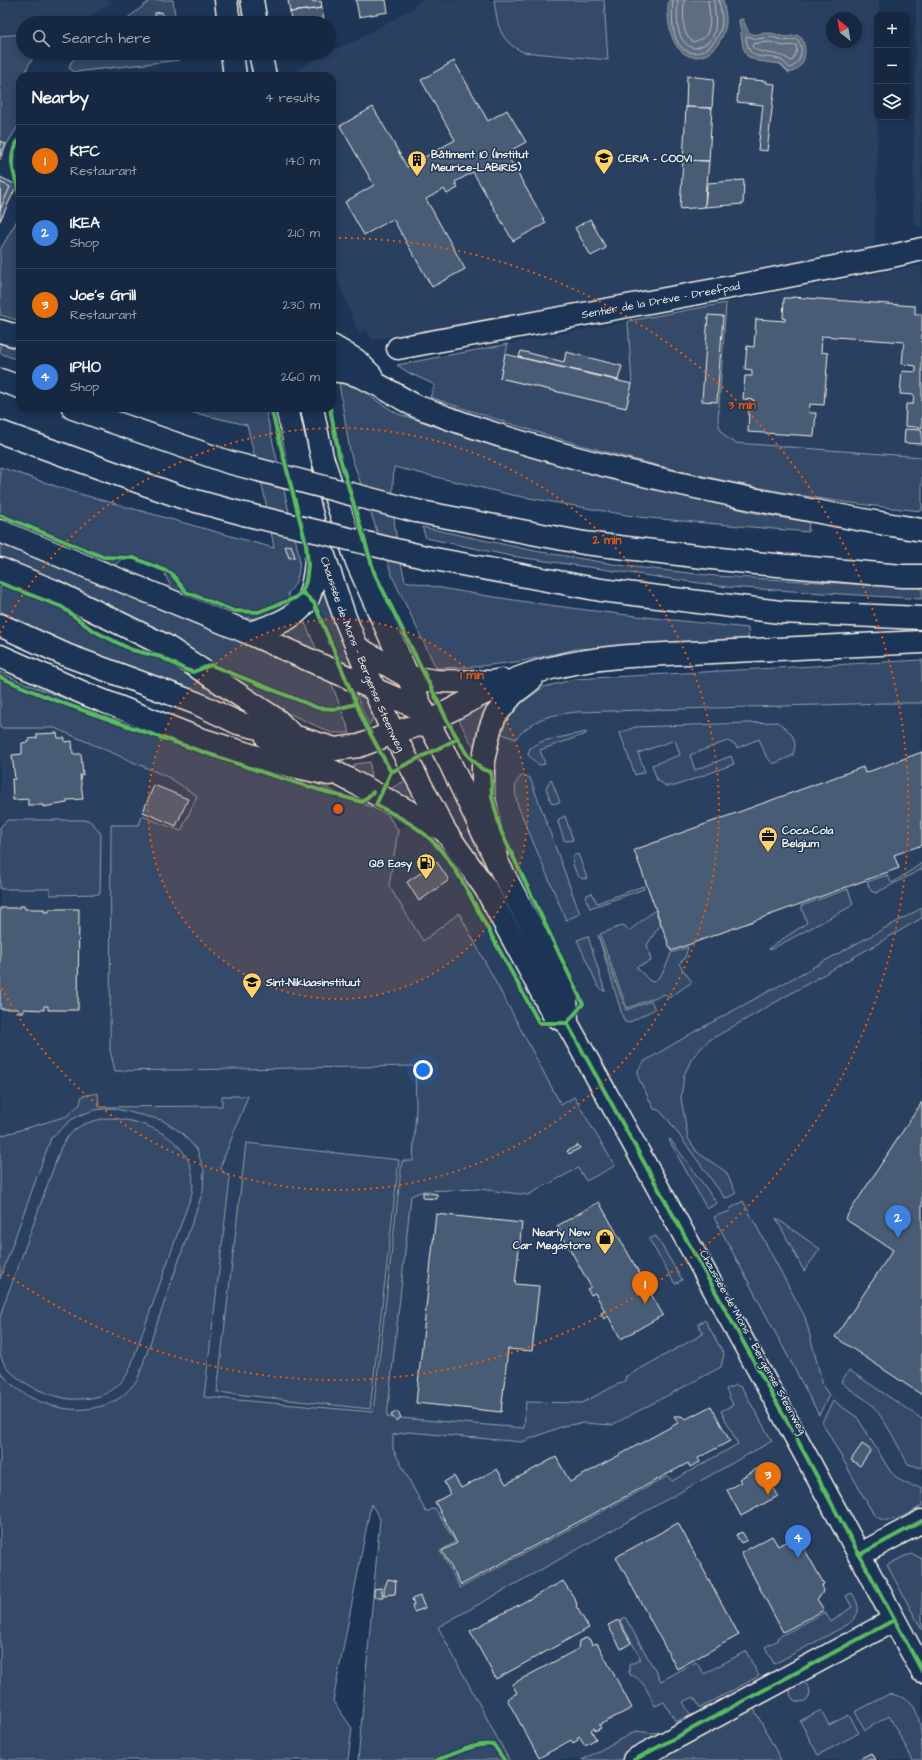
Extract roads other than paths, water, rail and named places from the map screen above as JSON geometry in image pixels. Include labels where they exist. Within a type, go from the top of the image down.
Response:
[{"type":"main road","points":[[226,0],[228,16]]},
{"type":"main road","points":[[252,0],[255,16]]},
{"type":"main road","points":[[233,60],[234,72]]},
{"type":"main road","points":[[262,60],[264,72]]},
{"type":"main road","name":"Sentier de la Drève - Dreefpad","points":[[398,348],[739,285],[922,249]]},
{"type":"main road","points":[[0,331],[16,336]]},
{"type":"main road","points":[[336,348],[356,360],[384,387]]},
{"type":"main road","points":[[336,371],[346,371],[384,387],[417,406],[445,417],[473,427],[584,460],[731,495],[858,520],[922,530]]},
{"type":"main road","points":[[0,380],[16,386]]},
{"type":"main road","points":[[84,412],[228,462],[416,511],[592,544],[755,563],[902,576],[922,576]]},
{"type":"main road","name":"Chaussée de Mons - Bergense Steenweg","points":[[288,412],[318,538],[345,618],[393,733],[445,831],[486,889],[554,1015],[567,1023]]},
{"type":"main road","name":"Chaussée de Mons - Bergense Steenweg","points":[[313,412],[322,457],[357,562],[426,716],[498,862],[566,993],[567,1023],[799,1443],[922,1671]]},
{"type":"main road","points":[[0,428],[20,439]]},
{"type":"main road","points":[[0,432],[181,497],[244,514],[429,558],[608,591],[780,612],[922,618]]},
{"type":"main road","points":[[0,531],[249,633],[374,689],[426,716]]},
{"type":"main road","points":[[249,633],[283,621],[294,614],[308,597],[314,576],[318,538]]},
{"type":"main road","points":[[0,569],[54,591],[164,645],[278,720],[293,736]]},
{"type":"main road","points":[[0,625],[66,655],[196,703],[348,779],[445,831]]},
{"type":"main road","points":[[238,723],[293,736],[335,749],[360,746],[393,733],[426,716],[519,678],[547,669],[588,660],[650,655],[922,642]]},
{"type":"main road","points":[[358,648],[408,677],[436,681],[490,682],[519,678]]},
{"type":"main road","points":[[0,656],[196,738],[266,760],[348,779]]},
{"type":"main road","points":[[498,862],[483,794],[482,769],[487,742],[495,716],[512,694],[547,669]]},
{"type":"main road","points":[[858,1554],[922,1521]]},
{"type":"main road","points":[[634,1760],[894,1620]]},
{"type":"water","points":[[669,0],[723,0],[726,24],[722,38],[715,48],[706,55],[697,57],[688,55],[679,49],[673,39],[669,24]]},
{"type":"water","points":[[743,19],[750,33],[753,34],[770,33],[784,37],[796,35],[801,37],[805,48],[805,53],[799,68],[789,73],[780,64],[758,61],[747,56],[743,47],[739,20]]},
{"type":"place","name":"CERIA - COOVI","points":[[604,175]]},
{"type":"place","name":"Bâtiment 10 (Institut Meurice—LABIRIS)","points":[[417,177]]},
{"type":"place","name":"Coca-Cola Belgium","points":[[768,853]]},
{"type":"place","name":"Q8 Easy","points":[[426,880]]},
{"type":"place","name":"Sint-Niklaasinstituut","points":[[252,999]]},
{"type":"place","name":"IKEA","points":[[898,1238]]},
{"type":"place","name":"Nearly New Car Megastore","points":[[605,1255]]},
{"type":"place","name":"KFC","points":[[645,1304]]},
{"type":"place","name":"Joe's Grill","points":[[768,1495]]},
{"type":"place","name":"IPHO","points":[[798,1558]]}]
